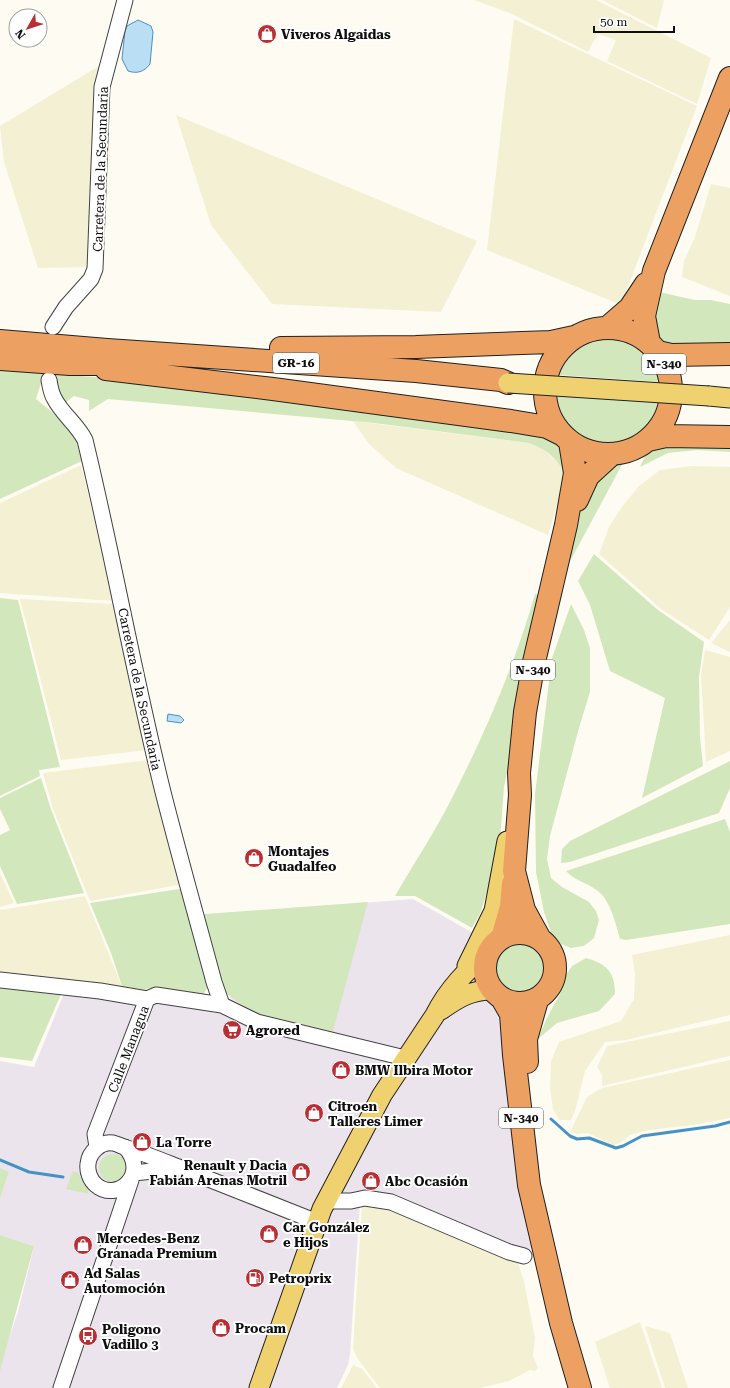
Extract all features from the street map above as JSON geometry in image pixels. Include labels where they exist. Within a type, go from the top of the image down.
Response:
[{"type":"highway","name":"N-340","points":[[566,438],[590,451],[612,454],[631,450],[648,440],[661,425],[669,408],[671,388],[667,370],[654,348],[644,316],[654,271],[730,78]]},
{"type":"highway","name":"N-340","points":[[608,328],[630,308],[654,271]]},
{"type":"highway","name":"N-340","points":[[580,1388],[561,1323],[529,1185],[514,1055],[511,1014],[487,981],[485,971],[486,961],[495,945],[511,908],[520,795],[519,773],[525,712],[534,662],[566,524],[575,473],[566,438],[551,418],[545,401],[545,382],[550,365],[556,354],[574,337],[590,330],[608,328],[623,329],[637,335],[654,348]]},
{"type":"highway","points":[[84,347],[106,344],[296,349],[416,347],[551,342],[574,337]]},
{"type":"highway","name":"GR-16","points":[[0,341],[107,350],[416,371],[501,380],[508,384]]},
{"type":"highway","points":[[654,348],[671,355],[730,354]]},
{"type":"highway","name":"GR-16","points":[[0,359],[70,364],[105,363],[405,383],[501,386],[508,384]]},
{"type":"highway","points":[[70,364],[511,421],[547,427],[566,438]]},
{"type":"highway","points":[[648,440],[666,436],[730,437]]},
{"type":"highway","name":"N-340","points":[[566,524],[588,476],[612,454]]},
{"type":"highway","name":"N-340","points":[[514,871],[524,910],[540,939],[552,953],[555,962],[555,973],[552,984],[546,993],[537,1000],[526,1039],[542,1237]]},
{"type":"highway","points":[[495,945],[511,934],[521,933],[540,939]]},
{"type":"highway","points":[[498,995],[514,1003],[526,1003],[537,1000]]},
{"type":"main road","name":"GR-16","points":[[508,384],[730,398]]},
{"type":"main road","points":[[464,973],[494,911],[506,853],[511,795],[519,773]]},
{"type":"main road","points":[[259,1388],[317,1222],[326,1201],[382,1095],[405,1058],[435,1015],[442,1001],[464,973],[495,945]]},
{"type":"main road","points":[[435,1015],[457,998],[472,992],[498,995]]},
{"type":"street","name":"Carretera de la Secundaria","points":[[53,327],[66,307],[91,280],[95,270],[102,88],[125,0]]},
{"type":"street","name":"Carretera de la Secundaria","points":[[49,380],[53,397],[62,411],[80,431],[85,440],[163,792],[214,982],[222,1005]]},
{"type":"street","name":"Calle Managua","points":[[0,980],[100,991],[147,999],[94,1134],[97,1147]]},
{"type":"street","points":[[147,999],[156,995],[222,1005],[257,1022],[405,1058]]},
{"type":"street","points":[[181,1168],[133,1176],[124,1186],[115,1190],[104,1189],[97,1186],[91,1179],[87,1168],[88,1161],[97,1147],[106,1143],[113,1143],[181,1168],[317,1222]]},
{"type":"street","points":[[61,1388],[133,1176],[135,1163],[132,1154],[125,1147]]},
{"type":"street","points":[[115,1190],[120,1211]]},
{"type":"street","points":[[326,1201],[351,1201],[365,1198],[391,1202],[509,1252],[524,1256]]},
{"type":"shaded area","points":[[474,0],[596,0],[711,58],[697,104],[607,61],[616,40],[597,34],[588,52],[512,14]]},
{"type":"shaded area","points":[[602,0],[664,0],[657,28]]},
{"type":"shaded area","points":[[514,19],[697,106],[621,305],[487,250]]},
{"type":"shaded area","points":[[99,66],[90,267],[38,268],[4,162],[0,126]]},
{"type":"shaded area","points":[[176,115],[477,241],[441,312],[272,304],[211,225]]},
{"type":"shaded area","points":[[711,184],[730,188],[730,296],[682,277],[684,261],[695,237]]},
{"type":"shaded area","points":[[353,421],[529,443],[541,447],[559,464],[566,475],[548,535],[396,468],[369,444]]},
{"type":"shaded area","points":[[81,465],[114,601],[0,593],[0,503]]},
{"type":"shaded area","points":[[692,466],[730,467],[730,607],[709,640],[661,609],[599,554],[609,527],[621,508],[639,486],[660,470]]},
{"type":"shaded area","points":[[20,599],[115,604],[147,750],[61,760]]},
{"type":"shaded area","points":[[730,620],[730,652],[711,643]]},
{"type":"shaded area","points":[[705,650],[730,657],[730,751],[706,762],[701,675]]},
{"type":"shaded area","points":[[149,760],[184,884],[90,901],[53,809],[43,773]]},
{"type":"shaded area","points":[[0,873],[14,903],[0,907]]},
{"type":"shaded area","points":[[85,896],[123,989],[0,975],[0,910]]},
{"type":"shaded area","points":[[413,899],[475,934],[503,1003],[535,1248],[506,1252],[360,1202],[350,1355],[348,1365],[337,1388],[0,1388],[0,1363],[18,1312],[34,1246],[0,1235],[0,1199],[9,1172],[0,1169],[0,1061],[34,1067],[67,986],[135,1001],[231,1000],[214,944],[208,915]]},
{"type":"shaded area","points":[[730,935],[730,1015],[626,1040],[605,1042],[585,1071],[575,1111],[571,1120],[559,1120],[553,1109],[550,1089],[551,1061],[559,1042],[621,1021],[634,999],[635,974],[632,955]]},
{"type":"shaded area","points":[[730,1021],[730,1056],[602,1086],[602,1075],[597,1067],[607,1046]]},
{"type":"shaded area","points":[[730,1060],[730,1118],[693,1125],[649,1130],[630,1135],[620,1143],[613,1145],[588,1133],[577,1134],[570,1132],[587,1097],[602,1088]]},
{"type":"shaded area","points":[[362,1206],[395,1210],[516,1257],[524,1281],[535,1338],[533,1356],[538,1368],[535,1371],[530,1370],[509,1381],[480,1388],[380,1388],[357,1358],[353,1349]]},
{"type":"shaded area","points":[[640,1322],[662,1388],[610,1388],[595,1342]]},
{"type":"shaded area","points":[[645,1326],[670,1333],[688,1388],[665,1388]]},
{"type":"shaded area","points":[[353,1365],[362,1369],[377,1388],[341,1388]]},
{"type":"green space","points":[[659,292],[695,300],[711,300],[730,304],[730,346],[676,345],[660,340],[652,323]]},
{"type":"green space","points":[[609,337],[628,342],[642,351],[653,364],[660,382],[559,375],[565,359],[577,348],[592,340]]},
{"type":"green space","points":[[0,370],[107,378],[525,432],[553,439],[558,442],[563,453],[566,475],[551,455],[541,448],[529,443],[374,423],[108,399],[89,411],[89,400],[74,396],[65,403],[57,389],[56,378],[43,377],[36,399],[57,416],[76,440],[82,461],[0,499]]},
{"type":"green space","points":[[555,396],[659,402],[656,413],[651,422],[639,433],[624,440],[608,443],[593,441],[579,435],[567,426],[559,413]]},
{"type":"green space","points":[[658,445],[730,445],[730,452],[697,450],[668,453],[640,467],[647,452]]},
{"type":"green space","points":[[624,461],[567,567],[579,508],[586,490],[614,463]]},
{"type":"green space","points":[[594,554],[658,610],[704,642],[699,677],[700,737],[703,766],[642,798],[665,698],[610,671],[590,605],[578,581]]},
{"type":"green space","points":[[535,594],[543,595],[504,787],[500,841],[492,876],[480,914],[472,928],[415,896],[395,896],[446,809],[477,747],[509,672]]},
{"type":"green space","points":[[0,598],[18,600],[60,767],[39,770],[40,776],[0,796]]},
{"type":"green space","points":[[571,604],[584,630],[590,648],[590,692],[550,836],[547,859],[551,878],[562,887],[589,902],[596,911],[599,920],[594,938],[584,946],[571,948],[561,944],[552,936],[544,912],[536,872],[535,794],[552,658]]},
{"type":"green space","points":[[730,761],[730,788],[719,813],[570,862],[561,863],[562,849],[570,841]]},
{"type":"green space","points":[[41,778],[51,809],[84,893],[17,904],[0,866],[0,835],[10,830],[0,809],[0,798]]},
{"type":"green space","points":[[725,819],[730,832],[730,924],[626,940],[620,939],[613,914],[604,897],[592,887],[574,878],[566,871]]},
{"type":"green space","points":[[185,888],[210,983],[203,995],[154,987],[140,991],[123,989],[111,953],[90,903]]},
{"type":"green space","points":[[368,902],[332,1035],[255,1015],[227,994],[222,988],[202,918],[205,914]]},
{"type":"green space","points":[[520,942],[530,944],[539,950],[545,959],[547,969],[545,979],[539,988],[530,994],[520,996],[510,994],[501,988],[495,979],[493,969],[495,959],[501,950],[510,944]]},
{"type":"green space","points":[[586,958],[599,963],[608,970],[615,986],[615,994],[599,1011],[557,1023],[537,1040],[560,994],[566,975],[572,966]]},
{"type":"green space","points":[[0,985],[62,992],[32,1061],[0,1057]]},
{"type":"green space","points":[[113,1154],[123,1158],[127,1168],[123,1178],[113,1182],[103,1178],[99,1168],[103,1158]]},
{"type":"green space","points":[[0,1168],[9,1172],[0,1199]]},
{"type":"green space","points":[[73,1171],[78,1173],[89,1194],[66,1189]]},
{"type":"green space","points":[[0,1235],[34,1246],[0,1371]]},
{"type":"water","points":[[138,20],[151,26],[153,32],[150,64],[143,71],[134,72],[128,71],[122,59],[125,31],[127,26]]},
{"type":"water","points":[[168,714],[180,716],[184,720],[181,723],[167,721]]},
{"type":"waterway","points":[[551,1119],[570,1136],[577,1139],[589,1138],[616,1148],[642,1136],[715,1126],[730,1122]]},
{"type":"waterway","points":[[0,1160],[29,1172],[63,1177]]},
{"type":"place","name":"Viveros Algaidas","points":[[267,34]]},
{"type":"place","name":"Montajes Guadalfeo","points":[[254,858]]},
{"type":"place","name":"Agrored","points":[[232,1030]]},
{"type":"place","name":"BMW Ilbira Motor","points":[[341,1070]]},
{"type":"place","name":"Citroen Talleres Limer","points":[[314,1113]]},
{"type":"place","name":"La Torre","points":[[142,1142]]},
{"type":"place","name":"Renault y Dacia Fabián Arenas Motril","points":[[301,1172]]},
{"type":"place","name":"Abc Ocasión","points":[[371,1181]]},
{"type":"place","name":"Car González e Hijos","points":[[269,1234]]},
{"type":"place","name":"Mercedes-Benz Granada Premium","points":[[83,1245]]},
{"type":"place","name":"Petroprix","points":[[255,1278]]},
{"type":"place","name":"Ad Salas Automoción","points":[[70,1280]]},
{"type":"place","name":"Procam","points":[[221,1328]]},
{"type":"place","name":"Poligono Vadillo 3","points":[[88,1336]]}]
